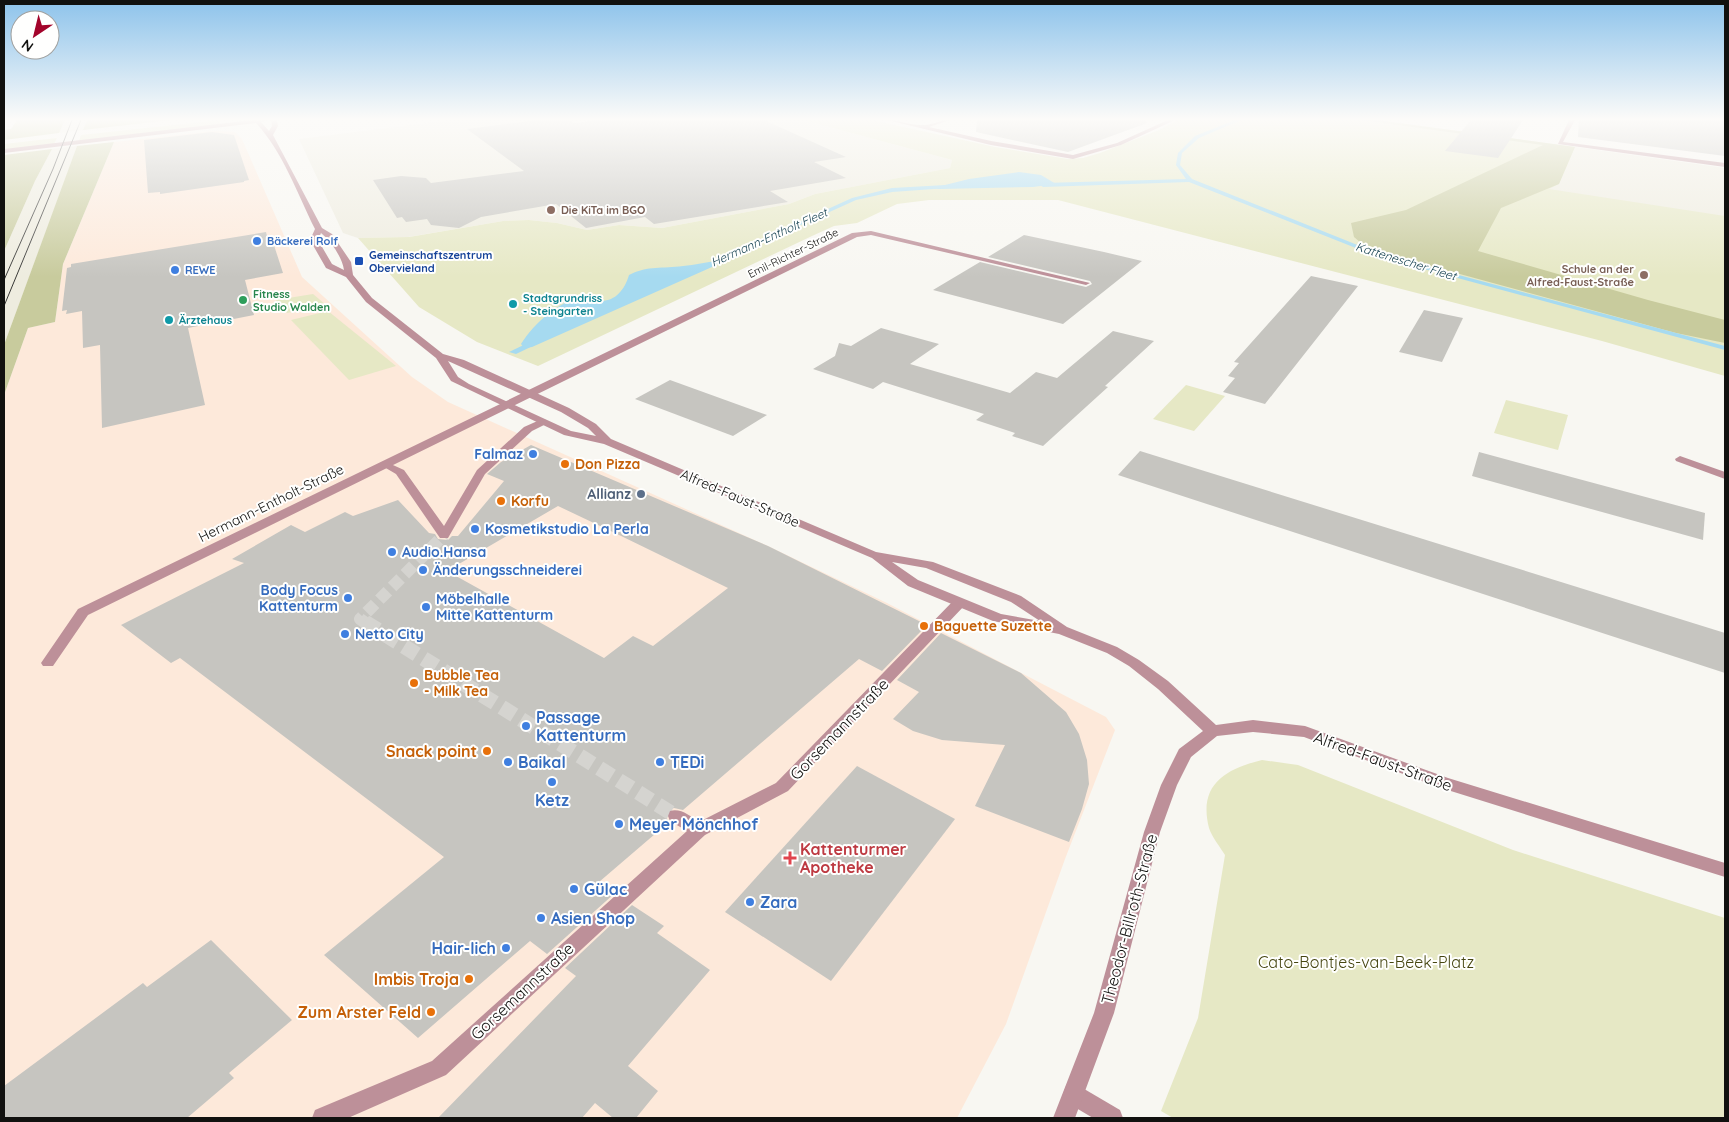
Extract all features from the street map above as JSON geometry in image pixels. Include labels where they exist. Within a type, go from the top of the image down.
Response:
[{"type":"street","name":"Alfred-Faust-Straße","points":[[290,172],[319,229],[330,236],[348,262],[349,275]]},
{"type":"street","name":"Alfred-Faust-Straße","points":[[319,229],[314,240],[329,266],[349,275],[369,300],[440,356],[454,379],[568,433],[607,441],[873,555],[913,583],[998,618],[1062,630],[1112,650],[1134,663],[1163,685],[1213,731],[1253,726],[1305,732],[1444,783],[1725,870]]},
{"type":"street","name":"Emil-Richter-Straße","points":[[529,394],[855,235],[871,233],[1086,283]]},
{"type":"street","name":"Alfred-Faust-Straße","points":[[440,356],[461,362],[565,410],[592,426],[607,441]]},
{"type":"street","name":"Hermann-Entholt-Straße","points":[[48,663],[83,612],[529,394]]},
{"type":"street","points":[[384,464],[400,472],[444,535],[481,472],[528,429],[542,422]]},
{"type":"street","points":[[1680,459],[1725,476]]},
{"type":"street","name":"Alfred-Faust-Straße","points":[[873,555],[929,565],[1016,599],[1062,630]]},
{"type":"street","name":"Gorsemannstraße","points":[[323,1118],[439,1068],[699,830],[782,787],[960,602]]},
{"type":"street","name":"Theodor-Billroth-Straße","points":[[1064,1118],[1104,1013],[1152,832],[1169,785],[1185,753],[1213,731]]},
{"type":"street","points":[[676,816],[699,830]]},
{"type":"street","points":[[1074,1094],[1112,1118]]},
{"type":"shaded area","points":[[40,172],[68,172],[4,345],[4,251]]},
{"type":"shaded area","points":[[101,172],[257,172],[302,277],[412,377],[448,402],[768,546],[887,603],[1106,717],[1115,730],[1065,859],[1006,1024],[957,1118],[4,1118],[4,395],[28,328],[55,322],[63,264]]},
{"type":"shaded area","points":[[315,172],[927,172],[815,194],[789,204],[662,228],[619,225],[587,230],[557,223],[529,220],[503,221],[408,237],[358,238],[343,233]]},
{"type":"shaded area","name":"Schule an der Alfred-Faust-Straße","points":[[1564,172],[1725,172],[1725,320],[1501,208],[1559,184]]},
{"type":"green space","points":[[4,172],[40,172],[35,181],[4,251]]},
{"type":"green space","points":[[67,172],[101,172],[63,264],[55,322],[28,328],[4,395],[4,345]]},
{"type":"green space","points":[[927,172],[1564,172],[1559,184],[1549,189],[1725,216],[1725,376],[1602,341],[1058,200],[929,200],[897,204],[857,223],[834,226],[538,366],[477,342],[419,307],[358,238],[409,237],[503,221],[529,220],[557,223],[587,230],[619,225],[662,228],[789,204],[815,194]]},
{"type":"green space","points":[[1485,172],[1564,172],[1559,184],[1501,208],[1478,251],[1725,320],[1725,343],[1676,333],[1368,249],[1354,237],[1351,223],[1406,210]]},
{"type":"green space","points":[[313,294],[326,305],[287,313],[276,300]]},
{"type":"green space","points":[[328,311],[396,366],[349,380],[291,320]]},
{"type":"green space","points":[[1186,385],[1225,396],[1194,431],[1153,419]]},
{"type":"green space","points":[[1506,400],[1568,415],[1558,450],[1494,433]]},
{"type":"green space","name":"Cato-Bontjes-van-Beek-Platz","points":[[1262,760],[1298,765],[1513,850],[1725,918],[1725,1118],[1173,1118],[1161,1111],[1198,1018],[1225,855],[1209,828],[1207,801],[1211,790],[1226,774],[1237,768]]},
{"type":"water","points":[[1022,172],[1041,175],[1056,184],[1033,187],[933,188],[969,179]]},
{"type":"water","points":[[718,261],[712,267],[532,347],[524,348],[521,344],[541,320],[558,307],[576,298],[586,296],[601,301],[613,298],[623,289],[629,275],[636,272]]},
{"type":"building","points":[[146,172],[246,172],[249,180],[160,194],[160,192],[148,193]]},
{"type":"building","points":[[513,172],[835,172],[846,178],[770,191],[788,202],[654,224],[645,217],[586,228],[556,204],[481,217],[459,228],[431,225],[427,219],[406,222],[402,217],[397,218],[373,180],[401,176],[426,178],[431,183]]},
{"type":"building","points":[[266,232],[267,236],[271,236],[283,273],[245,280],[254,315],[188,328],[205,405],[102,428],[100,345],[83,348],[82,311],[66,314],[67,310],[62,311],[67,268],[71,267],[71,264]]},
{"type":"building","points":[[1024,235],[1142,261],[1063,324],[933,290],[980,262],[1086,287],[1092,284],[1090,281],[988,257]]},
{"type":"building","points":[[1311,276],[1358,286],[1265,404],[1223,392],[1235,378],[1228,376],[1239,363],[1234,362]]},
{"type":"building","points":[[1424,310],[1463,318],[1442,362],[1399,352]]},
{"type":"building","points":[[881,328],[939,344],[910,364],[1010,393],[1036,372],[1057,378],[1113,331],[1154,341],[1105,386],[1108,387],[1043,446],[1012,436],[1015,433],[976,420],[984,414],[883,382],[873,389],[813,369],[835,356],[839,343],[851,346]]},
{"type":"building","points":[[670,380],[767,415],[733,436],[635,399]]},
{"type":"building","name":"Passage Kattenturm","points":[[531,445],[768,546],[927,625],[882,671],[859,659],[683,810],[674,808],[668,810],[666,817],[669,822],[599,882],[615,893],[547,954],[530,941],[418,1038],[324,955],[444,857],[180,658],[171,663],[121,625],[244,563],[232,559],[291,525],[305,532],[345,512],[353,516],[398,500],[429,533],[435,534],[438,539],[448,540],[452,536],[458,536],[504,481],[487,474],[501,462]],"holes":[[[558,506],[728,588],[653,646],[633,636],[604,658],[447,571]]]},
{"type":"building","points":[[1140,451],[1725,633],[1725,673],[1118,475]]},
{"type":"building","points":[[1479,452],[1705,513],[1703,540],[1472,476]]},
{"type":"building","points":[[941,633],[1021,673],[1066,712],[1079,734],[1087,760],[1089,784],[1082,809],[1069,842],[975,806],[1005,745],[942,740],[913,731],[893,719],[919,692],[897,680]]},
{"type":"building","points":[[857,766],[955,819],[831,981],[725,912]]},
{"type":"building","points":[[632,905],[664,926],[657,933],[710,970],[628,1066],[658,1091],[636,1118],[613,1118],[595,1103],[582,1118],[438,1118],[576,976],[565,968]]},
{"type":"building","points":[[211,940],[292,1020],[229,1073],[234,1078],[187,1118],[4,1118],[4,1086],[143,983],[147,987]]},
{"type":"waterway","name":"Kattenescher Fleet","points":[[1184,172],[1190,180]]},
{"type":"waterway","name":"Hermann-Entholt Fleet","points":[[1043,185],[1190,180]]},
{"type":"waterway","name":"Kattenescher Fleet","points":[[1190,180],[1378,255],[1725,348]]},
{"type":"waterway","name":"Hermann-Entholt Fleet","points":[[706,266],[854,199],[892,190],[946,187]]},
{"type":"waterway","name":"Hermann-Entholt Fleet","points":[[513,352],[535,343]]},
{"type":"tunnel","points":[[367,624],[360,619],[444,535]]},
{"type":"tunnel","points":[[365,622],[676,816]]},
{"type":"tram line","points":[[4,280],[52,172]]},
{"type":"tram line","points":[[4,306],[59,172]]},
{"type":"place","name":"Die KiTa im BGO","points":[[551,210]]},
{"type":"place","name":"Bäckerei Rolf","points":[[257,241]]},
{"type":"place","name":"Gemeinschaftszentrum Obervieland","points":[[359,261]]},
{"type":"place","name":"REWE","points":[[175,270]]},
{"type":"place","name":"Schule an der Alfred-Faust-Straße","points":[[1644,275]]},
{"type":"place","name":"Fitness Studio Walden","points":[[243,300]]},
{"type":"place","name":"Stadtgrundriss - Steingarten","points":[[513,304]]},
{"type":"place","name":"Ärztehaus","points":[[169,320]]},
{"type":"place","name":"Falmaz","points":[[533,454]]},
{"type":"place","name":"Don Pizza","points":[[565,464]]},
{"type":"place","name":"Allianz","points":[[641,494]]},
{"type":"place","name":"Korfu","points":[[501,501]]},
{"type":"place","name":"Kosmetikstudio La Perla","points":[[475,529]]},
{"type":"place","name":"Audio.Hansa","points":[[392,552]]},
{"type":"place","name":"Änderungsschneiderei","points":[[423,570]]},
{"type":"place","name":"Body Focus Kattenturm","points":[[348,598]]},
{"type":"place","name":"Möbelhalle Mitte Kattenturm","points":[[426,607]]},
{"type":"place","name":"Baguette Suzette","points":[[924,626]]},
{"type":"place","name":"Netto City","points":[[345,634]]},
{"type":"place","name":"Bubble Tea - Milk Tea","points":[[414,683]]},
{"type":"place","name":"Passage Kattenturm","points":[[526,726]]},
{"type":"place","name":"Snack point","points":[[487,751]]},
{"type":"place","name":"Baikal","points":[[508,762]]},
{"type":"place","name":"TEDi","points":[[660,762]]},
{"type":"place","name":"Ketz","points":[[552,782]]},
{"type":"place","name":"Meyer Mönchhof","points":[[619,824]]},
{"type":"place","name":"Kattenturmer Apotheke","points":[[790,858]]},
{"type":"place","name":"Gülac","points":[[574,889]]},
{"type":"place","name":"Zara","points":[[750,902]]},
{"type":"place","name":"Asien Shop","points":[[541,918]]},
{"type":"place","name":"Hair-lich","points":[[506,948]]},
{"type":"place","name":"Imbis Troja","points":[[469,979]]},
{"type":"place","name":"Zum Arster Feld","points":[[431,1012]]}]
